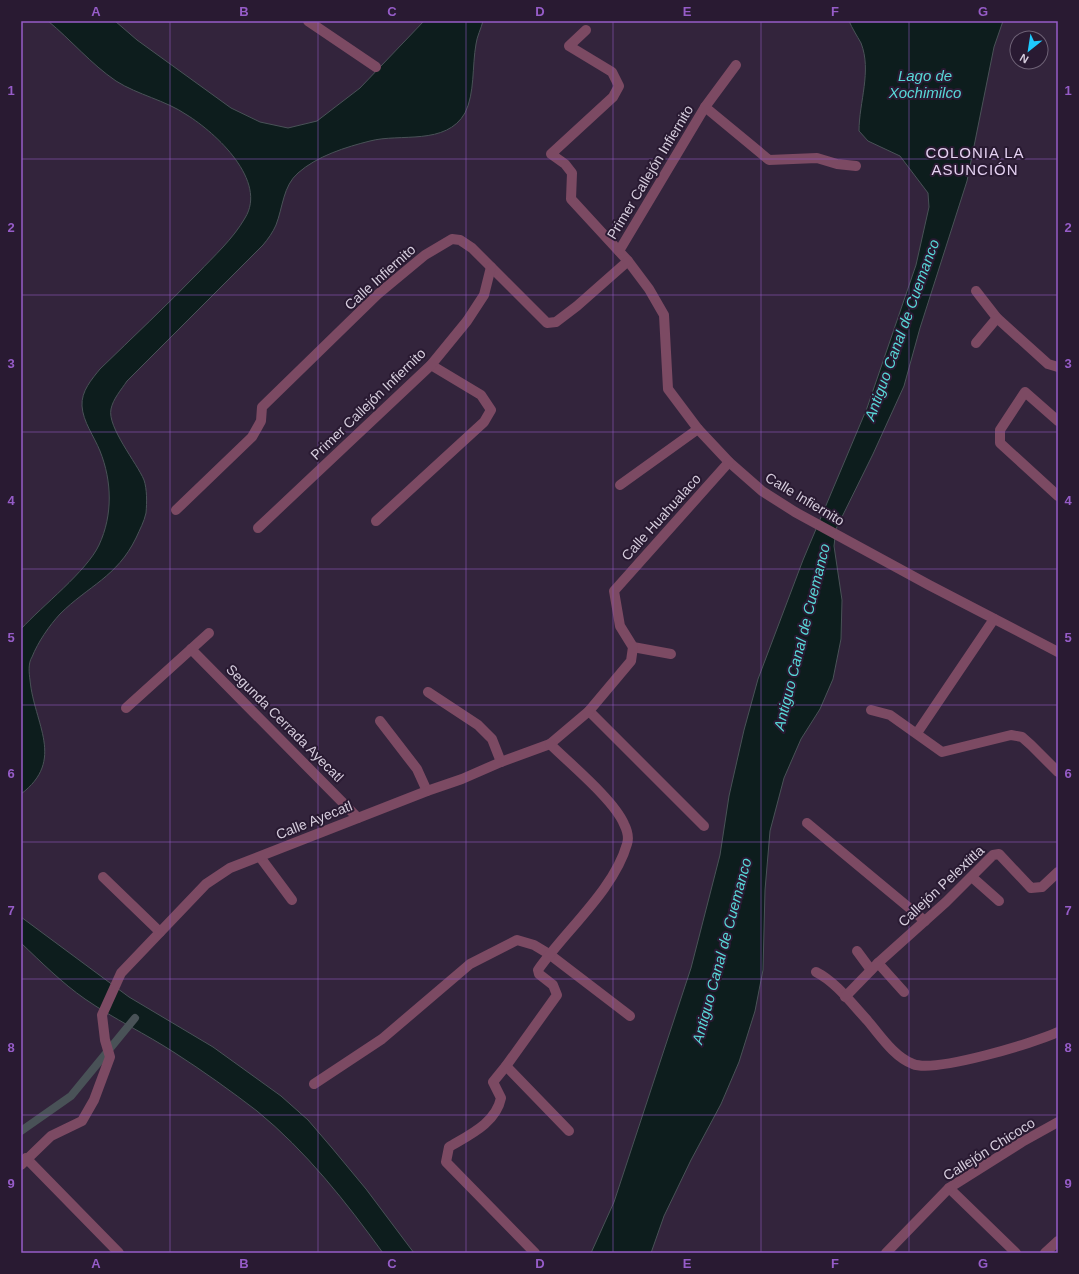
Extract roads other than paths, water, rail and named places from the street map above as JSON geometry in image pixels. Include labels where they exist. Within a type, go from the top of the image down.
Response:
[{"type":"street","points":[[308,21],[376,67]]},
{"type":"street","name":"Calle Infiernito","points":[[586,30],[569,46],[612,72],[619,86],[613,97],[551,154],[565,164],[572,173],[571,199],[628,261],[649,289],[664,315],[668,389],[698,429],[729,462],[762,491],[866,551],[1058,652]]},
{"type":"street","name":"Primer Callejón Infiernito","points":[[619,251],[705,107],[736,65]]},
{"type":"street","points":[[705,107],[768,160],[817,158],[837,164],[856,166]]},
{"type":"street","name":"Calle Infiernito","points":[[176,510],[252,436],[261,421],[262,407],[378,294],[425,255],[452,239],[460,240],[472,248],[547,323],[556,322],[577,306],[628,261]]},
{"type":"street","name":"Primer Callejón Infiernito","points":[[258,528],[431,365],[467,321],[484,295],[491,266]]},
{"type":"street","points":[[976,291],[997,318],[1048,364],[1058,367]]},
{"type":"street","points":[[976,343],[997,318]]},
{"type":"street","points":[[376,521],[484,422],[491,410],[481,395],[431,365]]},
{"type":"street","points":[[1058,421],[1025,392],[1000,430],[1000,443],[1058,496]]},
{"type":"street","points":[[620,485],[698,429]]},
{"type":"street","name":"Calle Huahualaco","points":[[633,647],[620,626],[614,591],[729,462]]},
{"type":"street","points":[[917,732],[994,618]]},
{"type":"street","points":[[126,708],[209,633]]},
{"type":"street","points":[[534,1253],[446,1162],[449,1147],[480,1128],[499,1108],[502,1098],[492,1082],[506,1066],[556,995],[553,986],[539,974],[538,970],[549,954],[599,896],[618,866],[628,843],[628,833],[624,822],[611,805],[550,744],[589,711],[631,662],[633,647],[671,654]]},
{"type":"street","name":"Segunda Cerrada Ayecatl","points":[[191,649],[358,818]]},
{"type":"street","points":[[428,692],[478,725],[492,739],[501,762]]},
{"type":"street","points":[[871,710],[890,715],[917,732],[930,744],[942,752],[1011,735],[1022,737],[1058,772]]},
{"type":"street","points":[[589,711],[704,826]]},
{"type":"street","points":[[380,721],[416,769],[427,791]]},
{"type":"street","name":"Calle Ayecatl","points":[[24,1161],[51,1136],[82,1121],[94,1100],[110,1057],[105,1040],[102,1015],[121,973],[206,884],[230,868],[550,744]]},
{"type":"street","points":[[807,822],[925,921]]},
{"type":"street","name":"Callejón Pelextitla","points":[[845,997],[874,966],[972,878],[993,855],[999,854],[1031,888],[1042,887],[1058,872]]},
{"type":"street","points":[[260,857],[292,900]]},
{"type":"street","points":[[103,877],[160,932]]},
{"type":"street","points":[[972,878],[999,901]]},
{"type":"street","points":[[314,1084],[382,1039],[470,964],[517,940],[534,945],[549,954],[630,1016]]},
{"type":"street","points":[[858,952],[904,992]]},
{"type":"street","points":[[816,972],[824,976],[901,1057],[914,1065],[929,1066],[968,1058],[1042,1039],[1058,1032]]},
{"type":"street","points":[[506,1066],[569,1131]]},
{"type":"street","name":"Callejón Chicoco","points":[[886,1253],[949,1188],[1022,1142],[1058,1122]]},
{"type":"street","points":[[24,1161],[118,1253]]},
{"type":"street","points":[[949,1188],[1016,1253]]},
{"type":"street","points":[[1045,1253],[1058,1241]]},
{"type":"water","points":[[48,21],[115,21],[137,40],[231,108],[260,122],[288,128],[317,121],[360,88],[424,21],[483,21],[477,38],[472,88],[468,105],[465,113],[457,123],[446,130],[435,134],[382,139],[351,146],[323,157],[298,173],[293,178],[286,190],[276,225],[265,243],[127,381],[115,398],[111,409],[113,425],[144,480],[146,487],[146,513],[136,538],[120,562],[111,572],[60,614],[44,634],[31,659],[29,668],[30,680],[44,741],[45,755],[42,768],[34,781],[21,794],[21,629],[85,566],[99,545],[104,534],[109,510],[109,486],[107,474],[100,451],[83,412],[83,395],[100,369],[217,254],[240,226],[245,218],[250,204],[250,189],[236,159],[212,133],[179,110],[116,81],[98,67]]},
{"type":"water","name":"Lago de Xochimilco","points":[[849,21],[1003,21],[994,47],[967,181],[920,328],[904,386],[873,454],[836,529],[834,546],[842,600],[841,639],[833,679],[820,709],[801,739],[784,778],[770,831],[765,890],[763,970],[755,1011],[739,1062],[721,1104],[691,1160],[664,1216],[651,1253],[591,1253],[614,1202],[691,968],[720,855],[729,796],[744,730],[758,679],[803,560],[867,408],[916,265],[929,207],[928,193],[900,156],[868,141],[859,131],[865,64],[861,43]]},
{"type":"water","points":[[21,917],[129,997],[213,1047],[281,1096],[308,1120],[332,1148],[366,1189],[414,1253],[383,1253],[340,1196],[309,1160],[275,1126],[217,1081],[164,1046],[76,993],[21,943]]},
{"type":"waterway","points":[[21,1131],[71,1096],[135,1018]]},
{"type":"district","name":"COLONIA LA ASUNCIÓN","points":[[975,162]]},
{"type":"water label","name":"Antiguo Canal de Cuemanco","points":[[902,330]]},
{"type":"water label","name":"Antiguo Canal de Cuemanco","points":[[802,637]]},
{"type":"water label","name":"Antiguo Canal de Cuemanco","points":[[722,951]]}]
